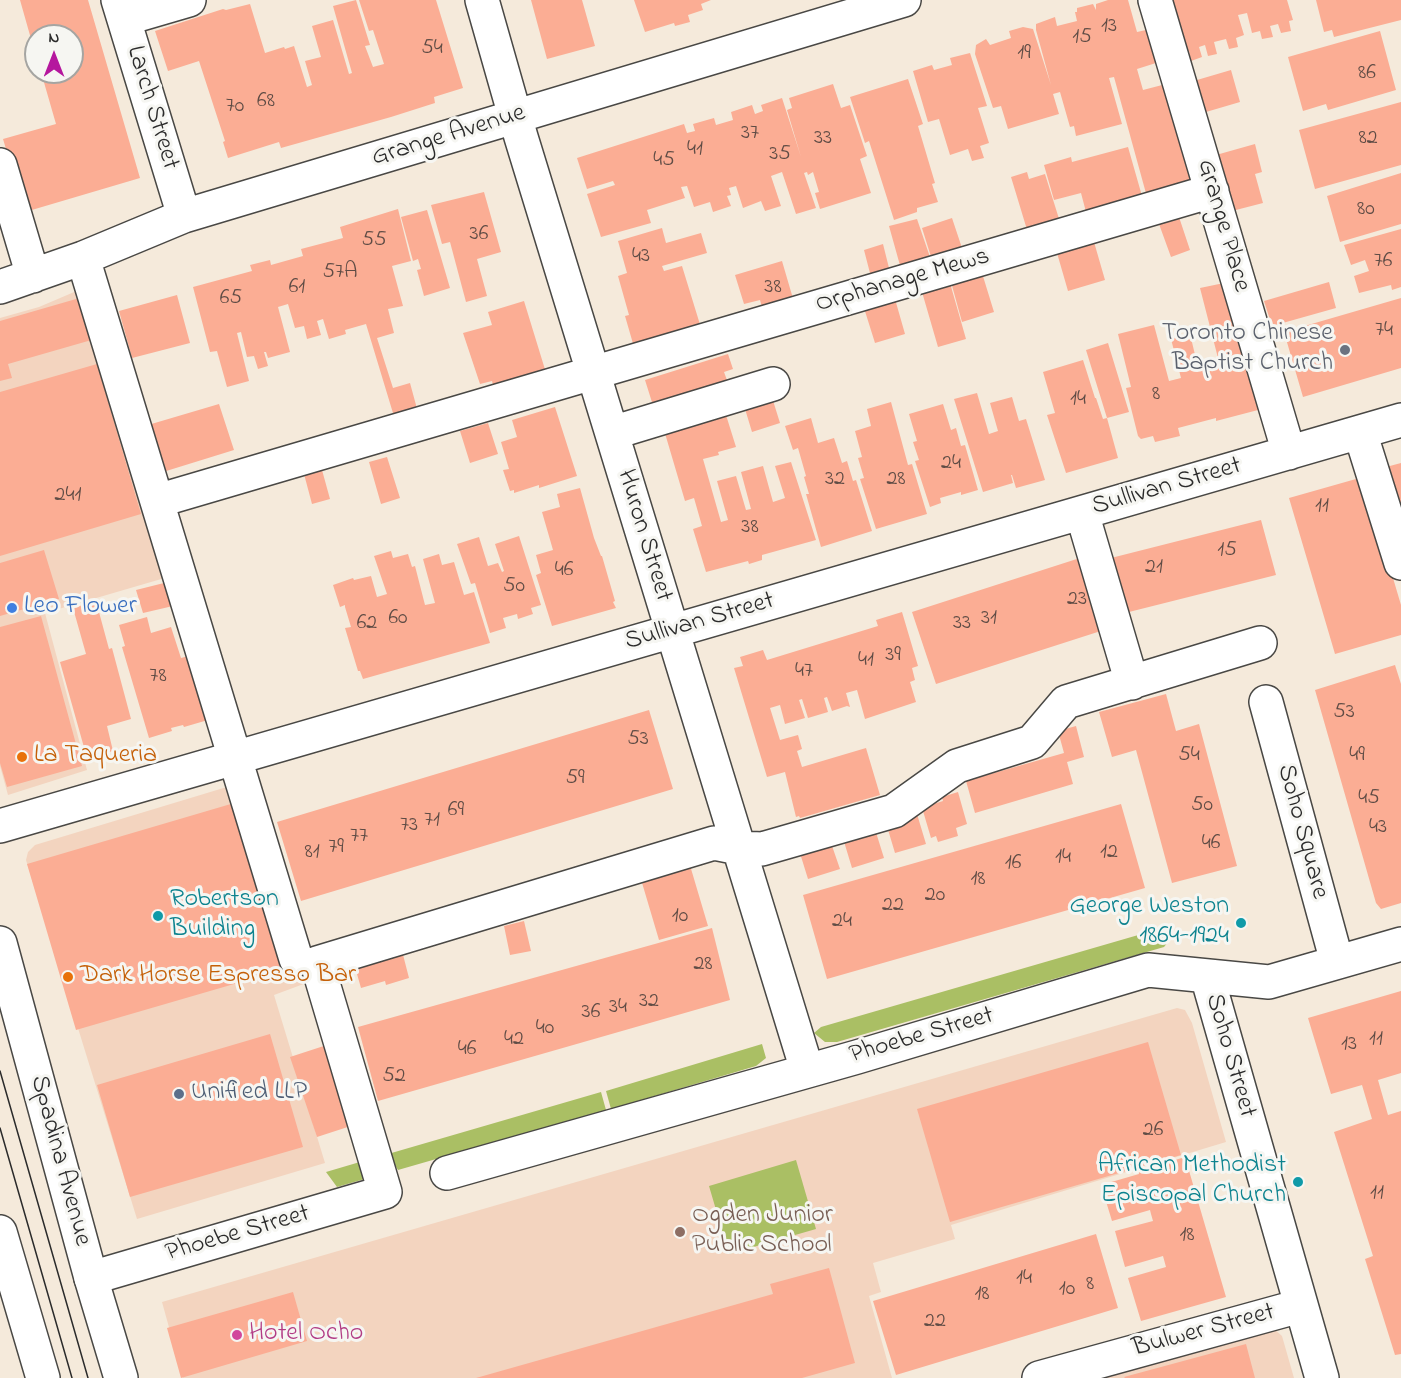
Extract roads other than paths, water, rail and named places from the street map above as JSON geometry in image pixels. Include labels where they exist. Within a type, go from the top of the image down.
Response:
[{"type":"street","points":[[121,9],[189,0]]},
{"type":"street","name":"Huron Street","points":[[482,0],[672,632],[807,1070]]},
{"type":"street","name":"Grange Avenue","points":[[0,287],[84,258],[184,216],[904,0]]},
{"type":"street","name":"Grange Place","points":[[1155,0],[1289,453]]},
{"type":"street","name":"Larch Street","points":[[121,9],[184,216]]},
{"type":"street","points":[[0,165],[33,276]]},
{"type":"street","name":"Orphanage Mews","points":[[157,501],[1212,191]]},
{"type":"street","points":[[84,258],[296,959]]},
{"type":"street","points":[[612,433],[773,384]]},
{"type":"street","name":"Sullivan Street","points":[[0,826],[1401,420]]},
{"type":"street","points":[[1360,432],[1401,563]]},
{"type":"street","points":[[1082,513],[1132,683]]},
{"type":"street","points":[[739,848],[762,849],[894,811],[957,766],[1032,742],[1065,702],[1260,643]]},
{"type":"street","name":"Soho Square","points":[[1266,702],[1337,962]]},
{"type":"street","name":"Phoebe Street","points":[[91,1278],[385,1192],[318,963],[714,843],[739,848]]},
{"type":"street","name":"Spadina Avenue","points":[[0,943],[91,1278],[121,1378]]},
{"type":"street","name":"Phoebe Street","points":[[447,1173],[1148,970],[1269,981],[1401,944]]},
{"type":"street","name":"Soho Street","points":[[1207,976],[1322,1378]]},
{"type":"street","points":[[0,1232],[43,1378]]},
{"type":"street","name":"Bulwer Street","points":[[1039,1378],[1300,1306]]},
{"type":"tram line","points":[[0,1071],[88,1378]]},
{"type":"tram line","points":[[0,1128],[72,1378]]},
{"type":"place","name":"Toronto Chinese Baptist Church","points":[[1345,350]]},
{"type":"place","name":"Leo Flower","points":[[12,608]]},
{"type":"place","name":"La Taqueria","points":[[22,757]]},
{"type":"place","name":"Robertson Building","points":[[158,916]]},
{"type":"place","name":"George Weston 1864-1924","points":[[1241,923]]},
{"type":"place","name":"Dark Horse Espresso Bar","points":[[68,977]]},
{"type":"place","name":"Unified LLP","points":[[179,1094]]},
{"type":"place","name":"African Methodist Episcopal Church","points":[[1298,1182]]},
{"type":"place","name":"Ogden Junior Public School","points":[[680,1232]]},
{"type":"place","name":"Hotel Ocho","points":[[237,1335]]}]
